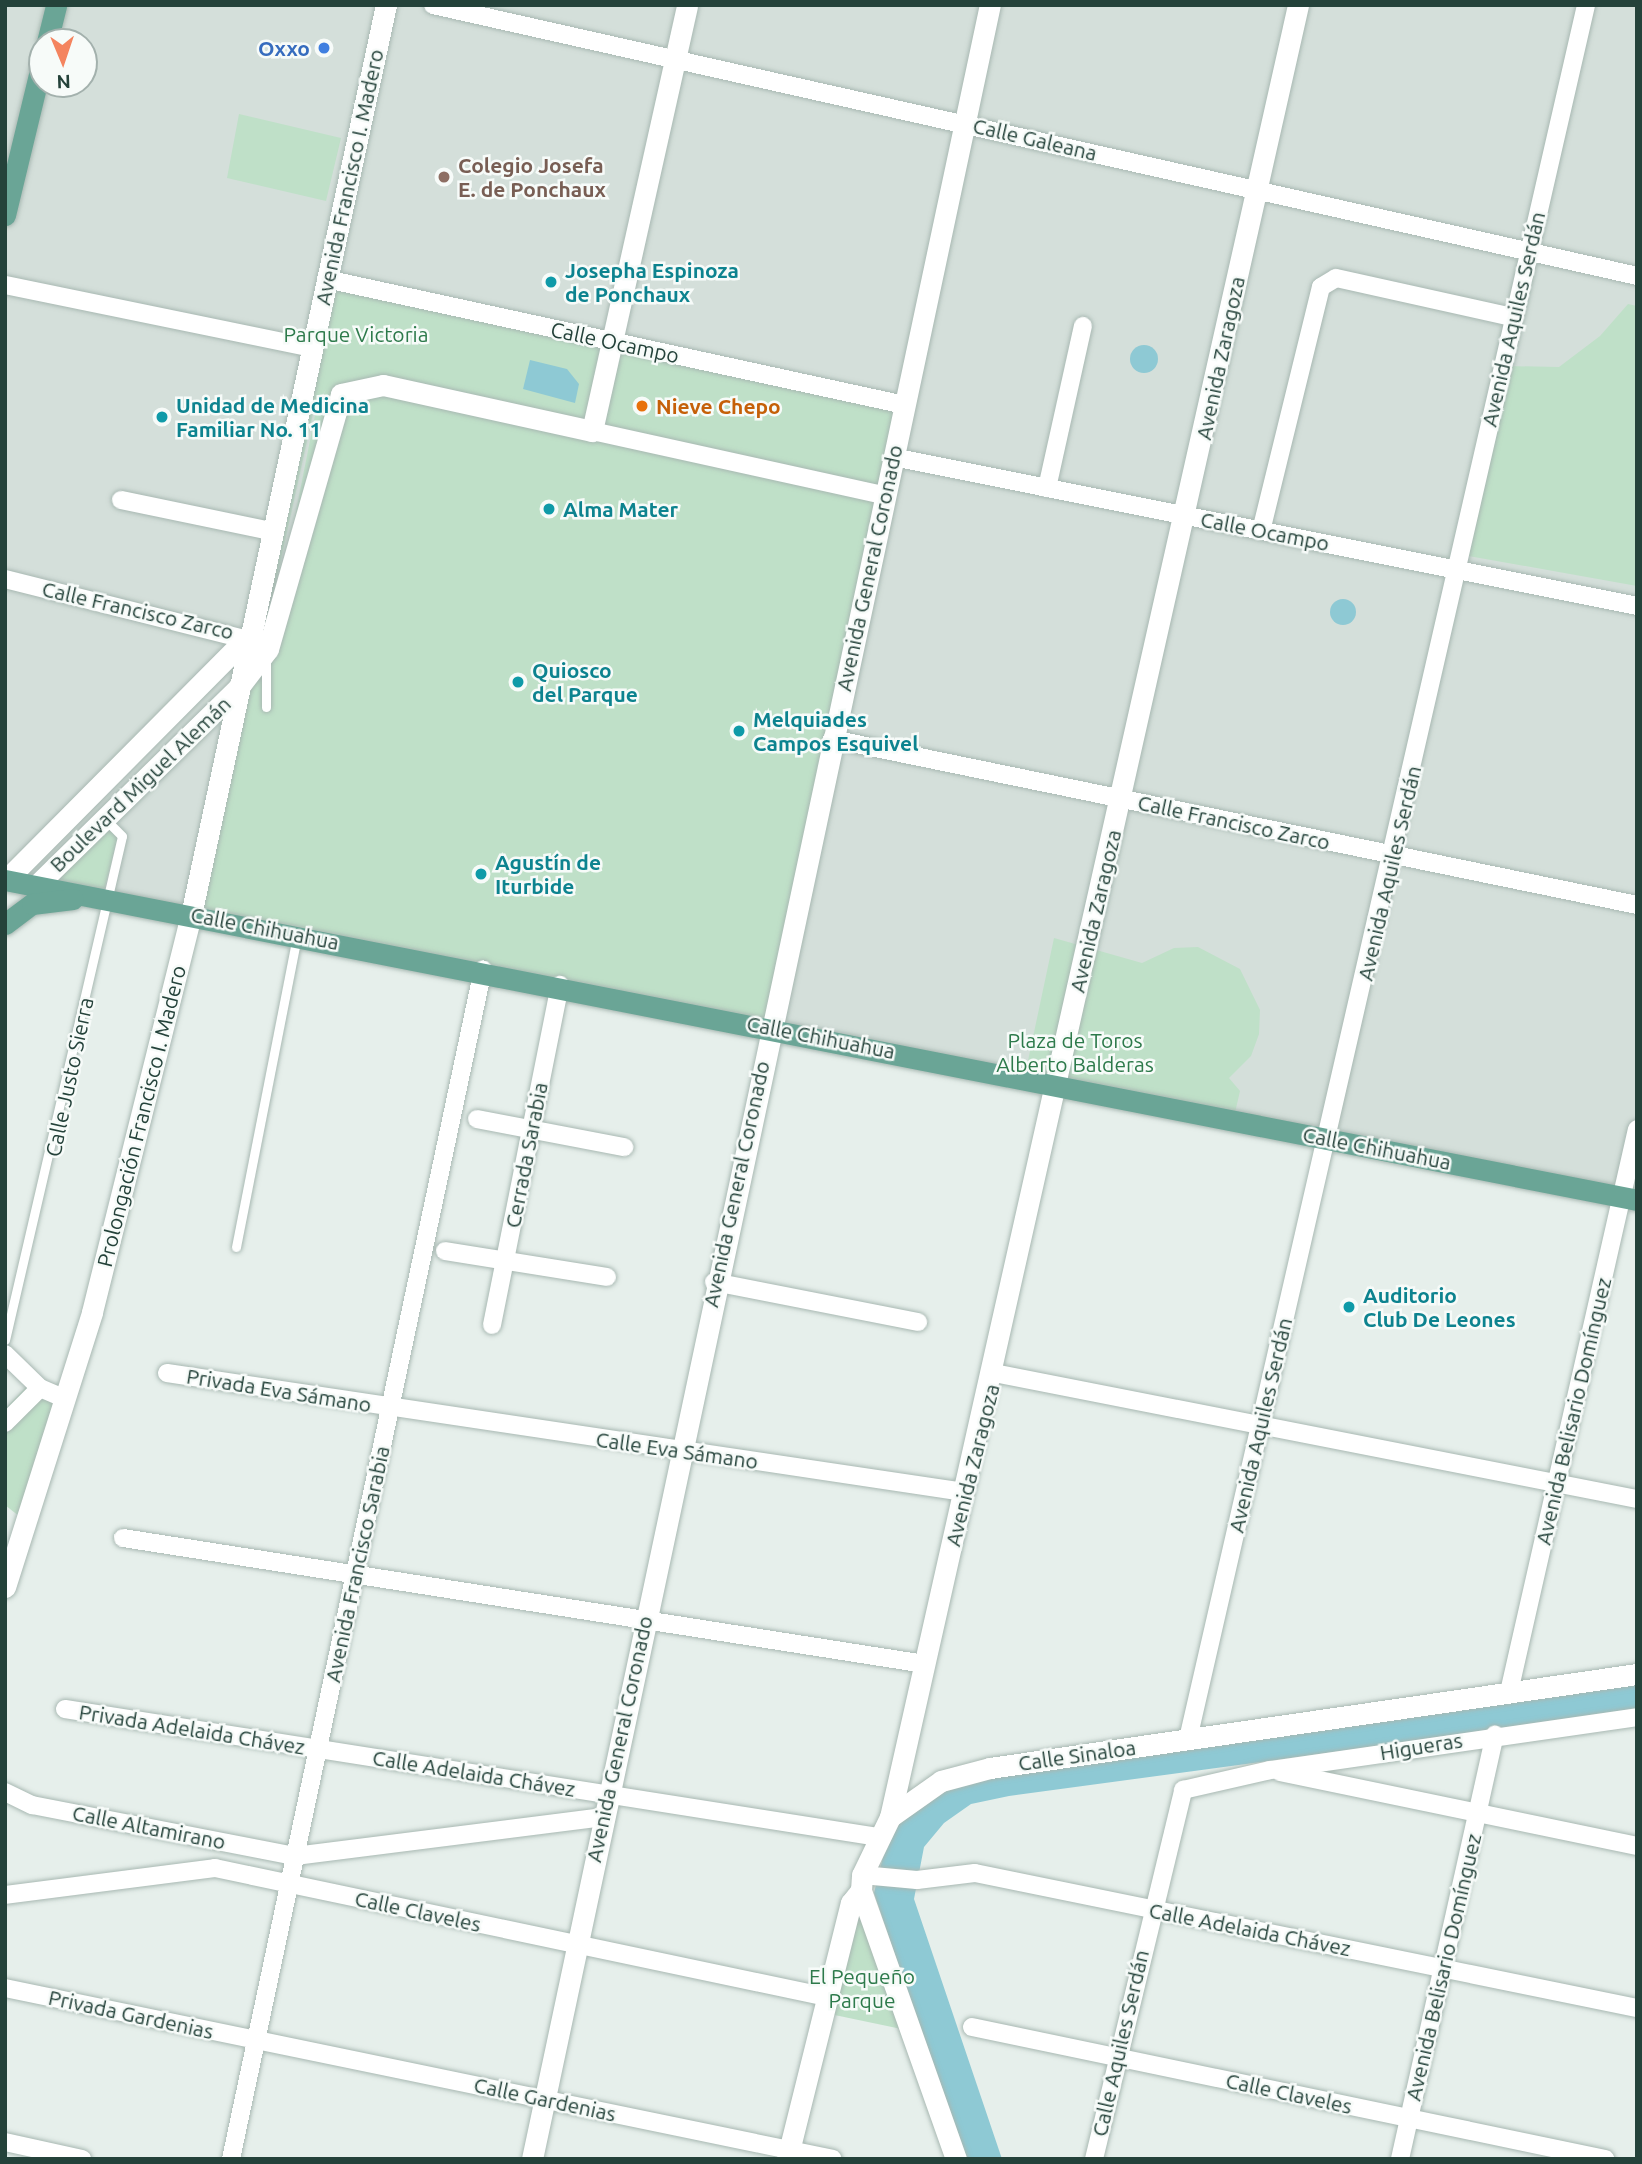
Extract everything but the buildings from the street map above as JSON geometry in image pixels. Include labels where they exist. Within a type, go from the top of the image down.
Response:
[{"type":"main road","points":[[50,28],[55,5]]},
{"type":"main road","points":[[5,215],[33,98]]},
{"type":"main road","name":"Calle Chihuahua","points":[[6,878],[483,969],[1629,1199]]},
{"type":"main road","name":"Boulevard Miguel Alemán","points":[[5,914],[38,884]]},
{"type":"main road","points":[[5,924],[44,900],[99,897]]},
{"type":"street","name":"Avenida Francisco I. Madero","points":[[247,636],[386,5]]},
{"type":"street","name":"Calle Galeana","points":[[433,5],[966,122],[1637,276]]},
{"type":"street","points":[[592,431],[687,5]]},
{"type":"street","name":"Avenida General Coronado","points":[[532,2159],[714,1282],[990,5]]},
{"type":"street","name":"Avenida Zaragoza","points":[[890,1817],[994,1373],[1298,5]]},
{"type":"street","name":"Avenida Aquiles Serdán","points":[[1188,1739],[1460,569],[1512,317],[1586,5]]},
{"type":"street","points":[[1261,531],[1321,286],[1336,278],[1512,317]]},
{"type":"street","name":"Calle Ocampo","points":[[326,279],[905,405]]},
{"type":"street","points":[[5,285],[311,348]]},
{"type":"street","points":[[1047,488],[1083,326]]},
{"type":"street","points":[[268,649],[341,394],[383,385],[882,495]]},
{"type":"street","name":"Calle Ocampo","points":[[893,457],[1637,606]]},
{"type":"street","points":[[121,499],[271,531]]},
{"type":"street","name":"Calle Francisco Zarco","points":[[5,579],[247,636],[268,649]]},
{"type":"street","name":"Boulevard Miguel Alemán","points":[[6,878],[247,636]]},
{"type":"street","name":"Prolongación Francisco I. Madero","points":[[5,1587],[65,1399],[191,915],[247,636]]},
{"type":"street","name":"Boulevard Miguel Alemán","points":[[38,884],[238,688],[268,649]]},
{"type":"street","name":"Calle Francisco Zarco","points":[[832,739],[1637,905]]},
{"type":"street","name":"Avenida Francisco Sarabia","points":[[231,2159],[483,969]]},
{"type":"street","name":"Cerrada Sarabia","points":[[492,1325],[560,985]]},
{"type":"street","points":[[477,1119],[624,1147]]},
{"type":"street","name":"Avenida Belisario Domínguez","points":[[1509,1692],[1556,1483],[1629,1199],[1637,1129]]},
{"type":"street","points":[[445,1251],[607,1277]]},
{"type":"street","points":[[714,1282],[918,1322]]},
{"type":"street","points":[[5,1354],[40,1388],[65,1399]]},
{"type":"street","name":"Privada Eva Sámano","points":[[167,1373],[390,1407]]},
{"type":"street","points":[[994,1373],[1637,1499]]},
{"type":"street","points":[[5,1423],[40,1388]]},
{"type":"street","name":"Calle Eva Sámano","points":[[390,1407],[964,1492]]},
{"type":"street","points":[[123,1538],[925,1664]]},
{"type":"street","name":"Calle Sinaloa","points":[[866,1881],[879,1837],[890,1817],[941,1781],[990,1768],[1637,1674]]},
{"type":"street","name":"Privada Adelaida Chávez","points":[[65,1709],[318,1749]]},
{"type":"street","name":"Higueras","points":[[1205,1781],[1495,1735],[1637,1717]]},
{"type":"street","name":"Avenida Belisario Domínguez","points":[[1400,2159],[1495,1735]]},
{"type":"street","name":"Calle Adelaida Chávez","points":[[318,1749],[879,1837]]},
{"type":"street","points":[[1270,1770],[1637,1846]]},
{"type":"street","name":"Calle Aquiles Serdán","points":[[1094,2159],[1175,1802],[1183,1790],[1205,1781]]},
{"type":"street","name":"Calle Altamirano","points":[[5,1792],[32,1805],[295,1856]]},
{"type":"street","points":[[295,1856],[602,1817]]},
{"type":"street","name":"Calle Claveles","points":[[5,1895],[215,1868],[827,1997]]},
{"type":"street","name":"Calle Adelaida Chávez","points":[[866,1881],[917,1880],[975,1873],[1637,2008]]},
{"type":"street","points":[[788,2154],[851,1903],[866,1881]]},
{"type":"street","points":[[866,1881],[957,2159]]},
{"type":"street","name":"Privada Gardenias","points":[[5,1988],[256,2040]]},
{"type":"street","name":"Calle Claveles","points":[[972,2027],[1605,2159]]},
{"type":"street","name":"Calle Gardenias","points":[[256,2040],[544,2099],[788,2154],[833,2159]]},
{"type":"street","points":[[5,2142],[82,2159]]},
{"type":"lane","points":[[266,707],[268,649]]},
{"type":"lane","name":"Calle Justo Sierra","points":[[5,1340],[52,1157],[99,897],[122,836],[105,819]]},
{"type":"lane","points":[[236,1247],[298,934]]},
{"type":"shaded area","points":[[5,5],[1637,5],[1637,1163],[1631,1190],[5,877]]},
{"type":"green space","points":[[239,114],[341,138],[326,201],[227,178]]},
{"type":"green space","name":"Parque Victoria","points":[[318,279],[897,405],[765,1030],[182,911],[226,727],[251,690],[277,608],[316,410],[326,389],[314,409],[272,600],[264,598]]},
{"type":"green space","points":[[1628,304],[1637,306],[1637,586],[1463,555],[1505,366],[1559,367],[1600,336]]},
{"type":"green space","points":[[99,817],[118,837],[103,894],[38,879]]},
{"type":"green space","name":"Plaza de Toros Alberto Balderas","points":[[1054,938],[1142,963],[1174,948],[1198,947],[1240,969],[1260,1010],[1259,1034],[1251,1056],[1229,1078],[1240,1091],[1231,1130],[1022,1089]]},
{"type":"green space","points":[[30,1383],[69,1399],[29,1524],[5,1505],[5,1409]]},
{"type":"green space","name":"El Pequeño Parque","points":[[859,1891],[911,2031],[825,2013]]},
{"type":"water","points":[[1144,345],[1154,349],[1158,359],[1154,369],[1144,373],[1134,369],[1130,359],[1134,349]]},
{"type":"water","points":[[530,360],[567,369],[579,384],[575,403],[523,389]]},
{"type":"water","points":[[1343,599],[1352,603],[1356,612],[1352,621],[1343,625],[1334,621],[1330,612],[1334,603]]},
{"type":"water","points":[[1637,1680],[1637,1711],[1009,1796],[971,1804],[944,1823],[924,1847],[914,1899],[1002,2159],[964,2159],[874,1893],[888,1837],[904,1817],[963,1779]]},
{"type":"place","name":"Oxxo","points":[[324,48]]},
{"type":"place","name":"Colegio Josefa E. de Ponchaux","points":[[444,177]]},
{"type":"place","name":"Josepha Espinoza de Ponchaux","points":[[551,282]]},
{"type":"place","name":"Nieve Chepo","points":[[642,406]]},
{"type":"place","name":"Unidad de Medicina Familiar No. 11","points":[[162,417]]},
{"type":"place","name":"Alma Mater","points":[[549,509]]},
{"type":"place","name":"Quiosco del Parque","points":[[518,682]]},
{"type":"place","name":"Melquiades Campos Esquivel","points":[[739,731]]},
{"type":"place","name":"Agustín de Iturbide","points":[[481,874]]},
{"type":"place","name":"Auditorio Club De Leones","points":[[1349,1307]]}]
